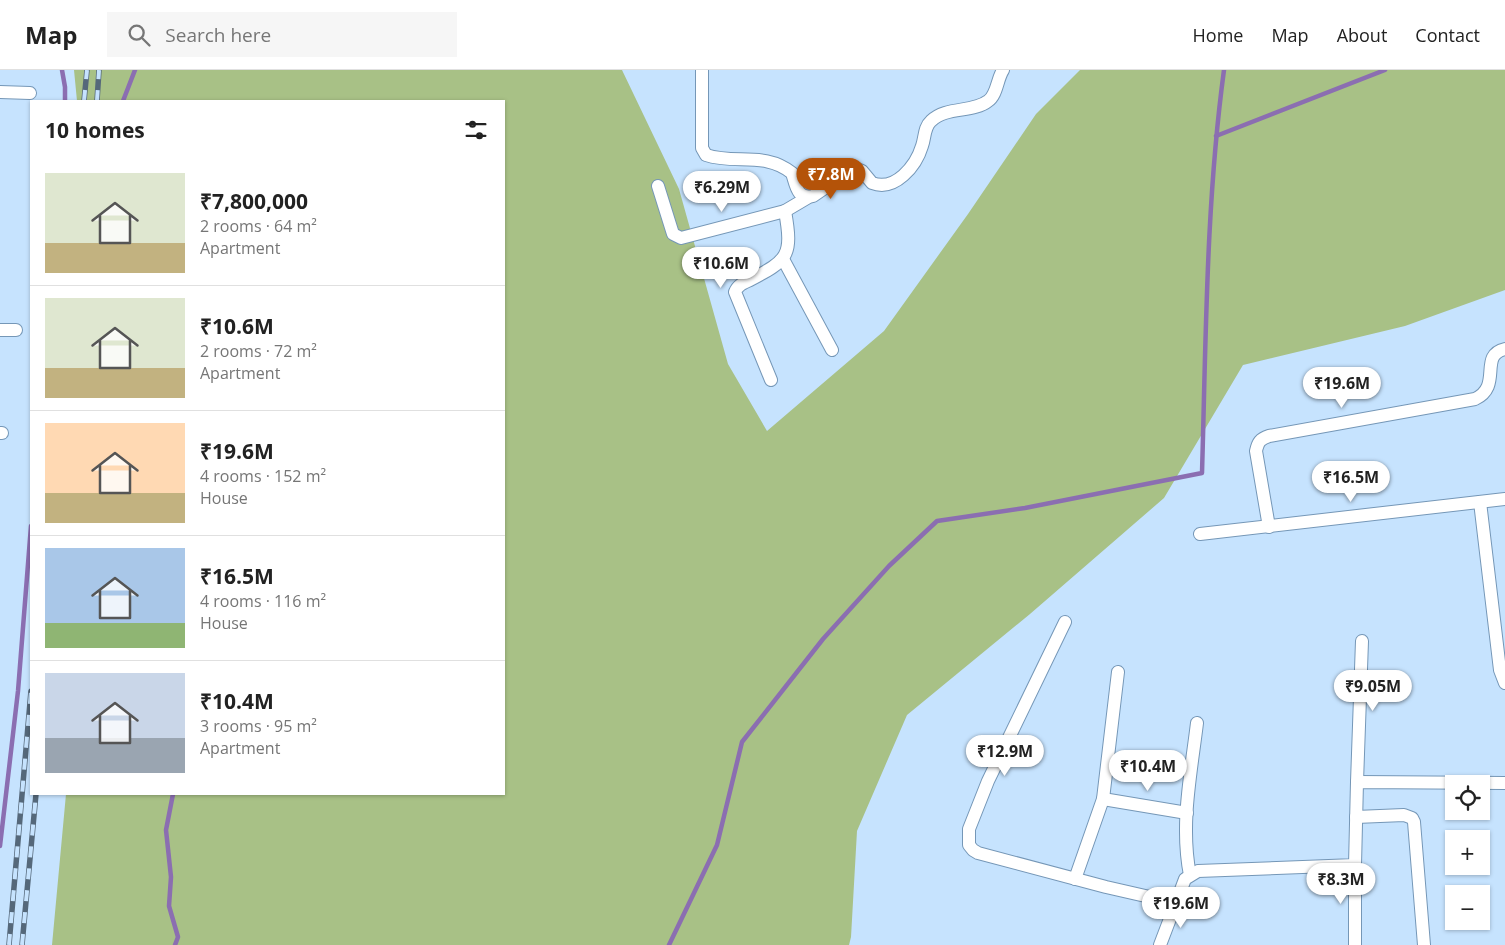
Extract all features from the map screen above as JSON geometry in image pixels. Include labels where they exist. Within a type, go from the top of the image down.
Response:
[{"type":"street","points":[[702,70],[704,152],[706,155],[713,158],[754,159],[777,164],[792,173],[798,192],[801,196],[807,198]]},
{"type":"street","points":[[658,186],[670,228],[673,234],[681,238],[785,211],[813,196],[845,174],[857,169],[862,171],[872,184],[884,185],[893,182],[901,177],[918,158],[926,130],[932,120],[943,114],[989,101],[992,97],[999,70]]},
{"type":"street","points":[[0,92],[30,93]]},
{"type":"street","points":[[771,380],[735,292],[739,286],[774,267],[784,259],[789,240],[785,211]]},
{"type":"street","points":[[784,259],[832,350]]},
{"type":"street","points":[[0,330],[16,330]]},
{"type":"street","points":[[1269,527],[1256,451],[1258,442],[1261,439],[1269,436],[1475,400],[1483,395],[1489,387],[1491,363],[1494,356],[1500,350],[1505,349]]},
{"type":"street","points":[[1200,534],[1505,499]]},
{"type":"street","points":[[1480,502],[1500,670],[1505,683]]},
{"type":"street","points":[[1065,622],[988,781],[969,829],[969,845],[972,850],[978,853],[1176,903]]},
{"type":"street","points":[[1355,945],[1354,866],[1362,641]]},
{"type":"street","points":[[1075,879],[1104,798],[1118,672]]},
{"type":"street","points":[[1190,875],[1186,853],[1187,813],[1197,723]]},
{"type":"street","points":[[1357,782],[1505,783]]},
{"type":"street","points":[[1104,798],[1187,813]]},
{"type":"street","points":[[1356,817],[1404,815],[1412,818],[1414,822],[1424,945]]},
{"type":"street","points":[[1160,945],[1185,879],[1190,875],[1198,872],[1354,866]]},
{"type":"green space","points":[[74,70],[622,70],[679,189],[728,364],[767,431],[884,331],[968,214],[1036,114],[1080,70],[1505,70],[1505,290],[1405,326],[1243,365],[1164,498],[1030,614],[907,715],[857,831],[849,945],[52,945],[66,795],[505,795],[505,100],[77,100]]},
{"type":"waterway","points":[[62,70],[65,100]]},
{"type":"waterway","points":[[123,100],[135,70]]},
{"type":"waterway","points":[[669,945],[717,845],[742,742],[823,639],[889,566],[937,521],[1025,508],[1202,473],[1210,221],[1224,70]]},
{"type":"waterway","points":[[1216,136],[1385,70]]},
{"type":"waterway","points":[[0,846],[18,691],[30,539]]},
{"type":"waterway","points":[[173,795],[166,830],[171,877],[169,906],[178,937],[175,945]]},
{"type":"railway","points":[[84,100],[87,70]]},
{"type":"railway","points":[[97,100],[99,70]]},
{"type":"railway","points":[[9,945],[30,703]]},
{"type":"railway","points":[[22,945],[36,795]]}]
